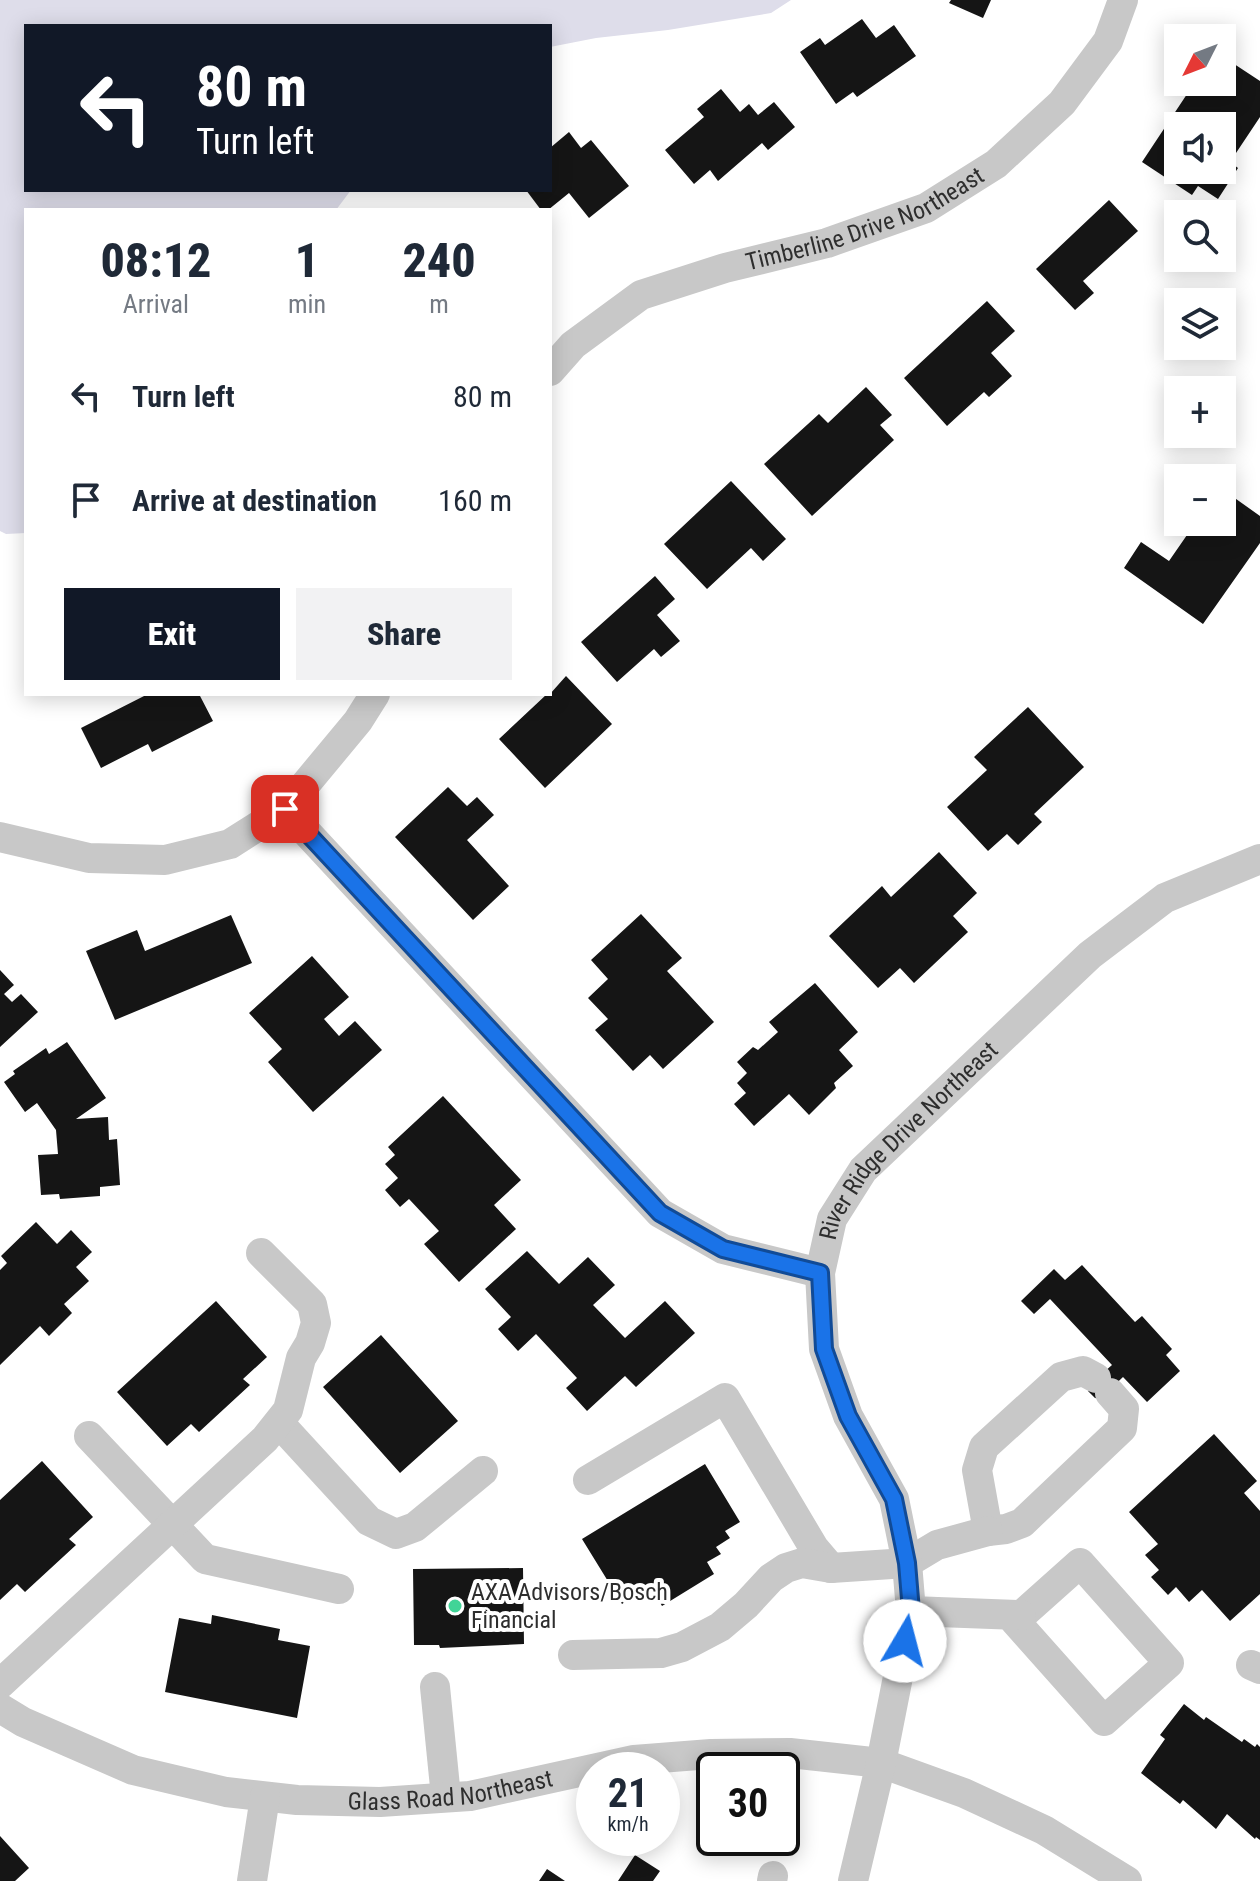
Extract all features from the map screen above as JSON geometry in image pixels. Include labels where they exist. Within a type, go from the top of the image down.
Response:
[{"type":"street","name":"Timberline Drive Northeast","points":[[552,369],[573,345],[641,295],[725,268],[827,243],[926,208],[996,164],[1062,103],[1108,41],[1123,0]]},
{"type":"street","points":[[0,837],[89,858],[165,860],[230,844],[285,809],[358,721],[374,696]]},
{"type":"street","points":[[285,809],[660,1213],[723,1249],[820,1273]]},
{"type":"street","name":"River Ridge Drive Northeast","points":[[853,1881],[881,1763],[911,1611],[907,1563],[894,1499],[848,1416],[824,1349],[820,1273],[832,1219],[863,1170],[1090,955],[1165,898],[1260,859]]},
{"type":"street","points":[[0,1684],[265,1439],[288,1410],[301,1358],[316,1323],[312,1304],[261,1253]]},
{"type":"street","points":[[573,1655],[661,1653],[682,1647],[720,1627],[771,1578],[786,1568],[802,1563],[831,1568],[907,1563],[937,1545],[1022,1523],[1122,1428],[1124,1409],[1103,1385],[1083,1371],[1061,1377],[984,1447],[977,1470],[988,1531]]},
{"type":"street","points":[[588,1480],[725,1398],[814,1548],[831,1568]]},
{"type":"street","points":[[279,1423],[369,1521],[396,1534],[415,1527],[483,1471]]},
{"type":"street","points":[[89,1436],[205,1559],[339,1589]]},
{"type":"street","points":[[911,1611],[1021,1615],[1080,1563],[1169,1663],[1104,1721],[1015,1621],[1021,1615]]},
{"type":"street","points":[[435,1687],[446,1797]]},
{"type":"street","name":"Glass Road Northeast","points":[[0,1708],[23,1722],[133,1770],[226,1792],[297,1800],[380,1802],[470,1796],[634,1760],[711,1754],[790,1753],[881,1763],[964,1793],[1044,1830],[1127,1881]]},
{"type":"street","points":[[252,1881],[265,1797]]},
{"type":"shaded area","points":[[0,0],[791,0],[771,13],[552,47],[552,24],[24,24],[24,192],[350,192],[338,208],[24,208],[24,533],[6,534],[0,531]]},
{"type":"building","points":[[951,0],[991,0],[983,18],[949,3]]},
{"type":"building","points":[[862,19],[876,38],[894,25],[916,56],[857,97],[853,92],[836,104],[800,52],[820,38],[825,45]]},
{"type":"building","points":[[1236,65],[1260,81],[1260,117],[1236,153],[1236,112],[1175,112],[1186,96],[1236,96]]},
{"type":"building","points":[[721,89],[740,112],[749,104],[758,115],[774,102],[795,127],[768,150],[762,143],[718,181],[710,170],[694,184],[665,150],[704,117],[697,109]]},
{"type":"building","points":[[1164,129],[1164,177],[1142,162]]},
{"type":"building","points":[[569,132],[581,148],[591,140],[629,186],[589,218],[569,193],[550,208],[540,208],[528,192],[552,192],[552,146]]},
{"type":"building","points":[[1175,184],[1228,184],[1218,199],[1198,186],[1192,195]]},
{"type":"building","points":[[1109,200],[1138,231],[1083,281],[1094,293],[1075,310],[1036,269]]},
{"type":"building","points":[[987,301],[1015,331],[991,353],[1012,376],[989,397],[984,392],[947,426],[904,378]]},
{"type":"building","points":[[866,387],[892,415],[880,425],[894,440],[812,516],[764,464],[819,414],[828,423]]},
{"type":"building","points":[[731,481],[786,539],[763,561],[751,548],[707,589],[664,544]]},
{"type":"building","points":[[1236,499],[1260,516],[1260,543],[1203,624],[1124,568],[1141,542],[1169,561],[1186,536],[1236,536]]},
{"type":"building","points":[[655,576],[675,599],[657,615],[680,641],[661,657],[654,649],[617,682],[581,642]]},
{"type":"building","points":[[566,676],[612,724],[545,788],[499,739],[545,696],[552,696],[552,692]]},
{"type":"building","points":[[144,696],[200,696],[213,721],[152,752],[148,744],[101,768],[81,728]]},
{"type":"building","points":[[1028,707],[1084,767],[1034,814],[1042,822],[1018,845],[1007,834],[988,851],[947,807],[987,770],[974,757]]},
{"type":"building","points":[[448,787],[467,806],[477,797],[494,815],[467,840],[509,886],[473,920],[395,837]]},
{"type":"building","points":[[939,852],[977,893],[953,916],[968,932],[914,983],[900,968],[878,988],[829,936],[882,886],[891,897]]},
{"type":"building","points":[[641,914],[682,958],[667,971],[714,1022],[663,1069],[650,1055],[633,1071],[595,1030],[608,1019],[588,998],[608,979],[591,960]]},
{"type":"building","points":[[231,915],[252,963],[115,1020],[86,951],[137,930],[145,951]]},
{"type":"building","points":[[312,956],[349,997],[324,1019],[339,1036],[355,1021],[382,1050],[313,1112],[268,1062],[282,1049],[249,1013]]},
{"type":"building","points":[[0,970],[14,985],[4,994],[12,1002],[21,994],[38,1012],[0,1047]]},
{"type":"building","points":[[815,983],[858,1032],[839,1050],[853,1066],[834,1083],[836,1088],[809,1115],[789,1094],[754,1126],[734,1104],[746,1093],[737,1083],[747,1073],[737,1062],[753,1047],[758,1050],[778,1032],[769,1022]]},
{"type":"building","points":[[67,1042],[106,1098],[76,1119],[108,1117],[109,1140],[117,1139],[120,1185],[100,1187],[100,1196],[60,1199],[59,1194],[41,1195],[38,1155],[58,1154],[56,1130],[37,1103],[25,1112],[4,1082],[15,1074],[13,1071],[46,1048],[49,1054]]},
{"type":"building","points":[[443,1096],[521,1180],[494,1205],[516,1229],[459,1282],[424,1244],[439,1231],[409,1199],[400,1207],[385,1190],[398,1178],[385,1164],[395,1155],[388,1147]]},
{"type":"building","points":[[36,1222],[57,1244],[71,1230],[92,1252],[76,1267],[89,1281],[64,1304],[72,1313],[49,1336],[40,1326],[0,1365],[0,1270],[7,1263],[1,1256]]},
{"type":"building","points":[[527,1251],[559,1284],[588,1257],[615,1285],[593,1305],[625,1338],[665,1301],[695,1333],[636,1387],[625,1376],[587,1411],[566,1388],[577,1378],[536,1334],[518,1351],[498,1329],[511,1317],[485,1289]]},
{"type":"building","points":[[1082,1265],[1135,1322],[1142,1316],[1172,1349],[1166,1355],[1180,1371],[1147,1402],[1123,1377],[1100,1399],[1095,1398],[1088,1391],[1088,1386],[1112,1365],[1050,1299],[1034,1314],[1021,1301],[1054,1269],[1065,1280]]},
{"type":"building","points":[[216,1301],[267,1357],[243,1379],[250,1385],[199,1432],[191,1424],[167,1446],[117,1392]]},
{"type":"building","points":[[381,1335],[458,1421],[400,1473],[323,1387]]},
{"type":"building","points":[[1214,1434],[1257,1481],[1244,1493],[1260,1511],[1260,1594],[1230,1621],[1202,1590],[1189,1602],[1176,1587],[1168,1595],[1151,1577],[1159,1570],[1145,1555],[1158,1544],[1129,1512]]},
{"type":"building","points":[[42,1461],[93,1517],[69,1539],[76,1545],[25,1592],[17,1584],[0,1600],[0,1500]]},
{"type":"building","points":[[705,1464],[740,1522],[725,1531],[730,1538],[716,1547],[721,1554],[707,1562],[714,1574],[662,1606],[655,1594],[640,1603],[635,1595],[622,1604],[582,1539]]},
{"type":"building","points":[[523,1568],[524,1644],[440,1648],[439,1645],[414,1645],[413,1569]]},
{"type":"building","points":[[212,1615],[280,1629],[278,1640],[310,1646],[297,1718],[165,1692],[179,1618],[211,1624]]},
{"type":"building","points":[[1184,1704],[1204,1720],[1206,1717],[1242,1742],[1244,1739],[1260,1747],[1260,1840],[1227,1814],[1216,1829],[1183,1800],[1180,1804],[1141,1773],[1165,1739],[1160,1735]]},
{"type":"building","points":[[0,1836],[29,1868],[15,1881],[0,1881]]},
{"type":"building","points":[[634,1856],[660,1871],[653,1881],[618,1881]]},
{"type":"building","points":[[547,1869],[565,1881],[539,1881]]},
{"type":"place","name":"AXA Advisors/Bosch Financial","points":[[455,1606]]},
{"type":"route","points":[[285,809],[660,1213],[723,1249],[820,1273],[824,1349],[848,1416],[894,1499],[907,1563],[911,1611],[905,1641]]}]
